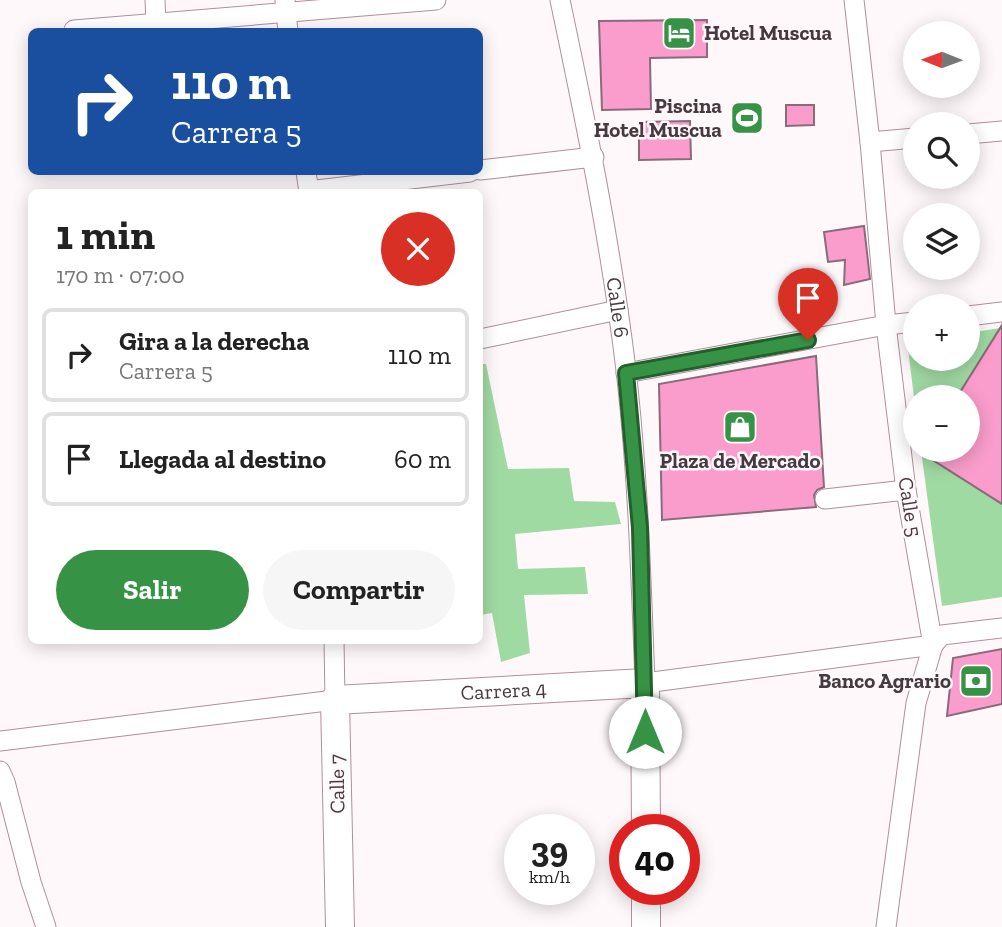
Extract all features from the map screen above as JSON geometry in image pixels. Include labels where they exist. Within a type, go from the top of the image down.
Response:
[{"type":"street","points":[[155,0],[156,23]]},
{"type":"street","points":[[97,28],[285,6],[436,0]]},
{"type":"street","name":"Calle 6","points":[[560,0],[594,157],[626,373],[640,528],[646,814]]},
{"type":"street","name":"Calle 5","points":[[854,0],[886,325],[906,490],[933,645],[916,703],[886,927]]},
{"type":"street","points":[[285,6],[288,28]]},
{"type":"street","points":[[980,133],[1002,131]]},
{"type":"street","points":[[870,142],[903,139]]},
{"type":"street","points":[[483,170],[594,157]]},
{"type":"street","points":[[308,185],[433,175]]},
{"type":"street","points":[[483,339],[618,310]]},
{"type":"street","points":[[980,315],[1002,312]]},
{"type":"street","points":[[626,373],[903,323]]},
{"type":"street","points":[[825,499],[906,490]]},
{"type":"street","name":"Carrera 4","points":[[0,741],[335,700],[645,682],[933,645],[943,635],[1002,628]]},
{"type":"street","name":"Calle 7","points":[[334,644],[340,927]]},
{"type":"street","points":[[0,771],[46,927]]},
{"type":"street","points":[[646,905],[646,927]]},
{"type":"green space","points":[[1000,328],[980,360],[980,331]]},
{"type":"green space","points":[[483,364],[486,364],[508,469],[569,468],[574,501],[615,502],[621,524],[515,534],[518,569],[585,567],[588,594],[524,595],[530,653],[501,662],[492,613],[483,614]]},
{"type":"green space","points":[[911,371],[973,371],[964,385],[912,385]]},
{"type":"green space","points":[[923,462],[936,462],[996,501],[1002,493],[1002,597],[942,606]]},
{"type":"building","points":[[707,20],[707,57],[650,58],[651,109],[602,110],[599,21]]},
{"type":"building","points":[[786,105],[814,105],[814,125],[786,126]]},
{"type":"building","points":[[690,121],[691,159],[639,160],[639,122]]},
{"type":"building","points":[[864,226],[870,279],[844,285],[845,260],[828,262],[824,232]]},
{"type":"building","points":[[1002,325],[1002,504],[936,462],[980,462],[980,385],[964,385],[973,371],[980,371],[980,360]]},
{"type":"building","name":"Plaza de Mercado","points":[[816,356],[824,487],[814,495],[816,507],[662,520],[659,384]]},
{"type":"building","name":"Banco Agrario","points":[[1002,649],[1002,704],[947,716],[953,658]]},
{"type":"place","name":"Hotel Muscua","points":[[679,33]]},
{"type":"place","name":"Piscina Hotel Muscua","points":[[747,118]]},
{"type":"place","name":"Plaza de Mercado","points":[[740,427]]},
{"type":"place","name":"Banco Agrario","points":[[976,681]]},
{"type":"route","points":[[645,732],[640,528],[626,373],[808,340]]}]
